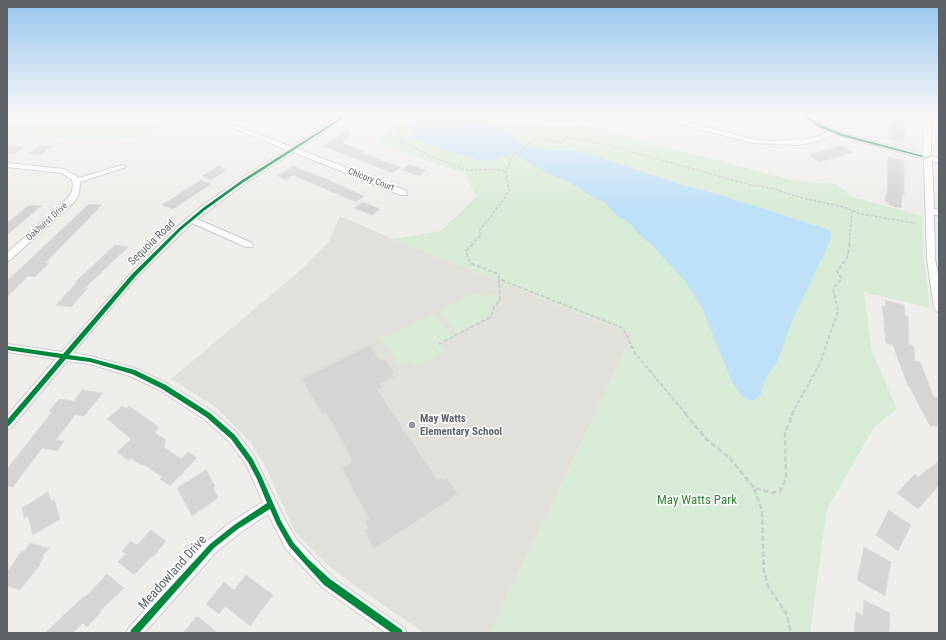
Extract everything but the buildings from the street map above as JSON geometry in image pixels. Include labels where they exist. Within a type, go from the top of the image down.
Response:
[{"type":"street","name":"Chicory Court","points":[[282,146],[404,193]]},
{"type":"street","name":"Sequoia Road","points":[[7,424],[134,275],[160,248],[191,220],[227,192],[299,146]]},
{"type":"street","points":[[879,146],[930,158]]},
{"type":"street","points":[[929,146],[929,210],[931,259],[939,308]]},
{"type":"street","points":[[7,165],[59,170],[70,174],[77,181],[122,167]]},
{"type":"street","name":"Oakhurst Drive","points":[[7,258],[71,200],[75,194],[77,181]]},
{"type":"street","points":[[929,210],[939,213]]},
{"type":"street","points":[[191,220],[248,245]]},
{"type":"street","points":[[7,348],[90,360],[134,372],[164,387],[208,415],[233,437],[241,447],[259,477],[279,523],[291,544],[328,582],[399,633]]},
{"type":"street","name":"Meadowland Drive","points":[[134,633],[212,546],[236,527],[271,504]]},
{"type":"path","points":[[409,146],[428,155],[468,170],[492,168],[506,172]]},
{"type":"path","points":[[439,344],[492,317],[494,307],[500,303],[498,274],[470,263],[466,252],[481,235],[479,231],[504,199],[509,190],[506,172],[512,156],[527,146]]},
{"type":"path","points":[[607,146],[750,185],[771,188],[802,198],[833,204],[861,214],[915,223]]},
{"type":"path","points":[[754,488],[762,492],[772,493],[780,490],[786,479],[785,433],[795,407],[820,362],[838,311],[833,288],[842,279],[837,271],[847,258],[849,251],[852,211]]},
{"type":"path","points":[[499,279],[623,328],[635,353],[707,440],[729,457],[754,488],[762,510],[764,572],[768,586],[787,615],[791,633]]},
{"type":"shaded area","name":"May Watts Elementary School","points":[[340,216],[393,239],[633,335],[490,633],[424,633],[350,582],[323,561],[295,532],[265,466],[251,443],[216,407],[171,379],[301,270],[329,241]]},
{"type":"green space","name":"May Watts Park","points":[[385,146],[661,146],[795,181],[836,184],[852,197],[922,216],[923,252],[930,308],[864,292],[872,352],[897,409],[874,427],[827,509],[810,633],[490,633],[633,335],[393,239],[441,231],[476,197],[466,174]]},
{"type":"green space","points":[[493,293],[496,294],[499,299],[498,302],[493,304],[491,315],[457,333],[438,311],[471,294],[485,296]]},
{"type":"green space","points":[[434,313],[453,336],[439,344],[444,351],[415,367],[411,362],[401,367],[379,337],[389,335]]},
{"type":"water","points":[[435,146],[528,146],[549,150],[569,150],[598,157],[679,184],[827,229],[831,233],[830,241],[792,321],[777,362],[765,380],[760,396],[752,401],[744,398],[740,394],[732,382],[703,310],[685,281],[652,245],[637,233],[631,224],[616,215],[605,203],[589,195],[573,184],[544,172],[516,155],[510,154],[491,161],[478,160]]},
{"type":"cycle path","points":[[7,424],[134,275],[180,229],[204,209],[243,181],[299,146]]},
{"type":"cycle path","points":[[883,146],[922,156]]},
{"type":"cycle path","points":[[7,348],[90,360],[133,372],[164,387],[208,415],[233,437],[250,460],[279,523],[291,544],[327,582],[399,633]]},
{"type":"cycle path","points":[[134,633],[212,546],[236,527],[271,504]]},
{"type":"place","name":"May Watts Elementary School","points":[[412,425]]}]
